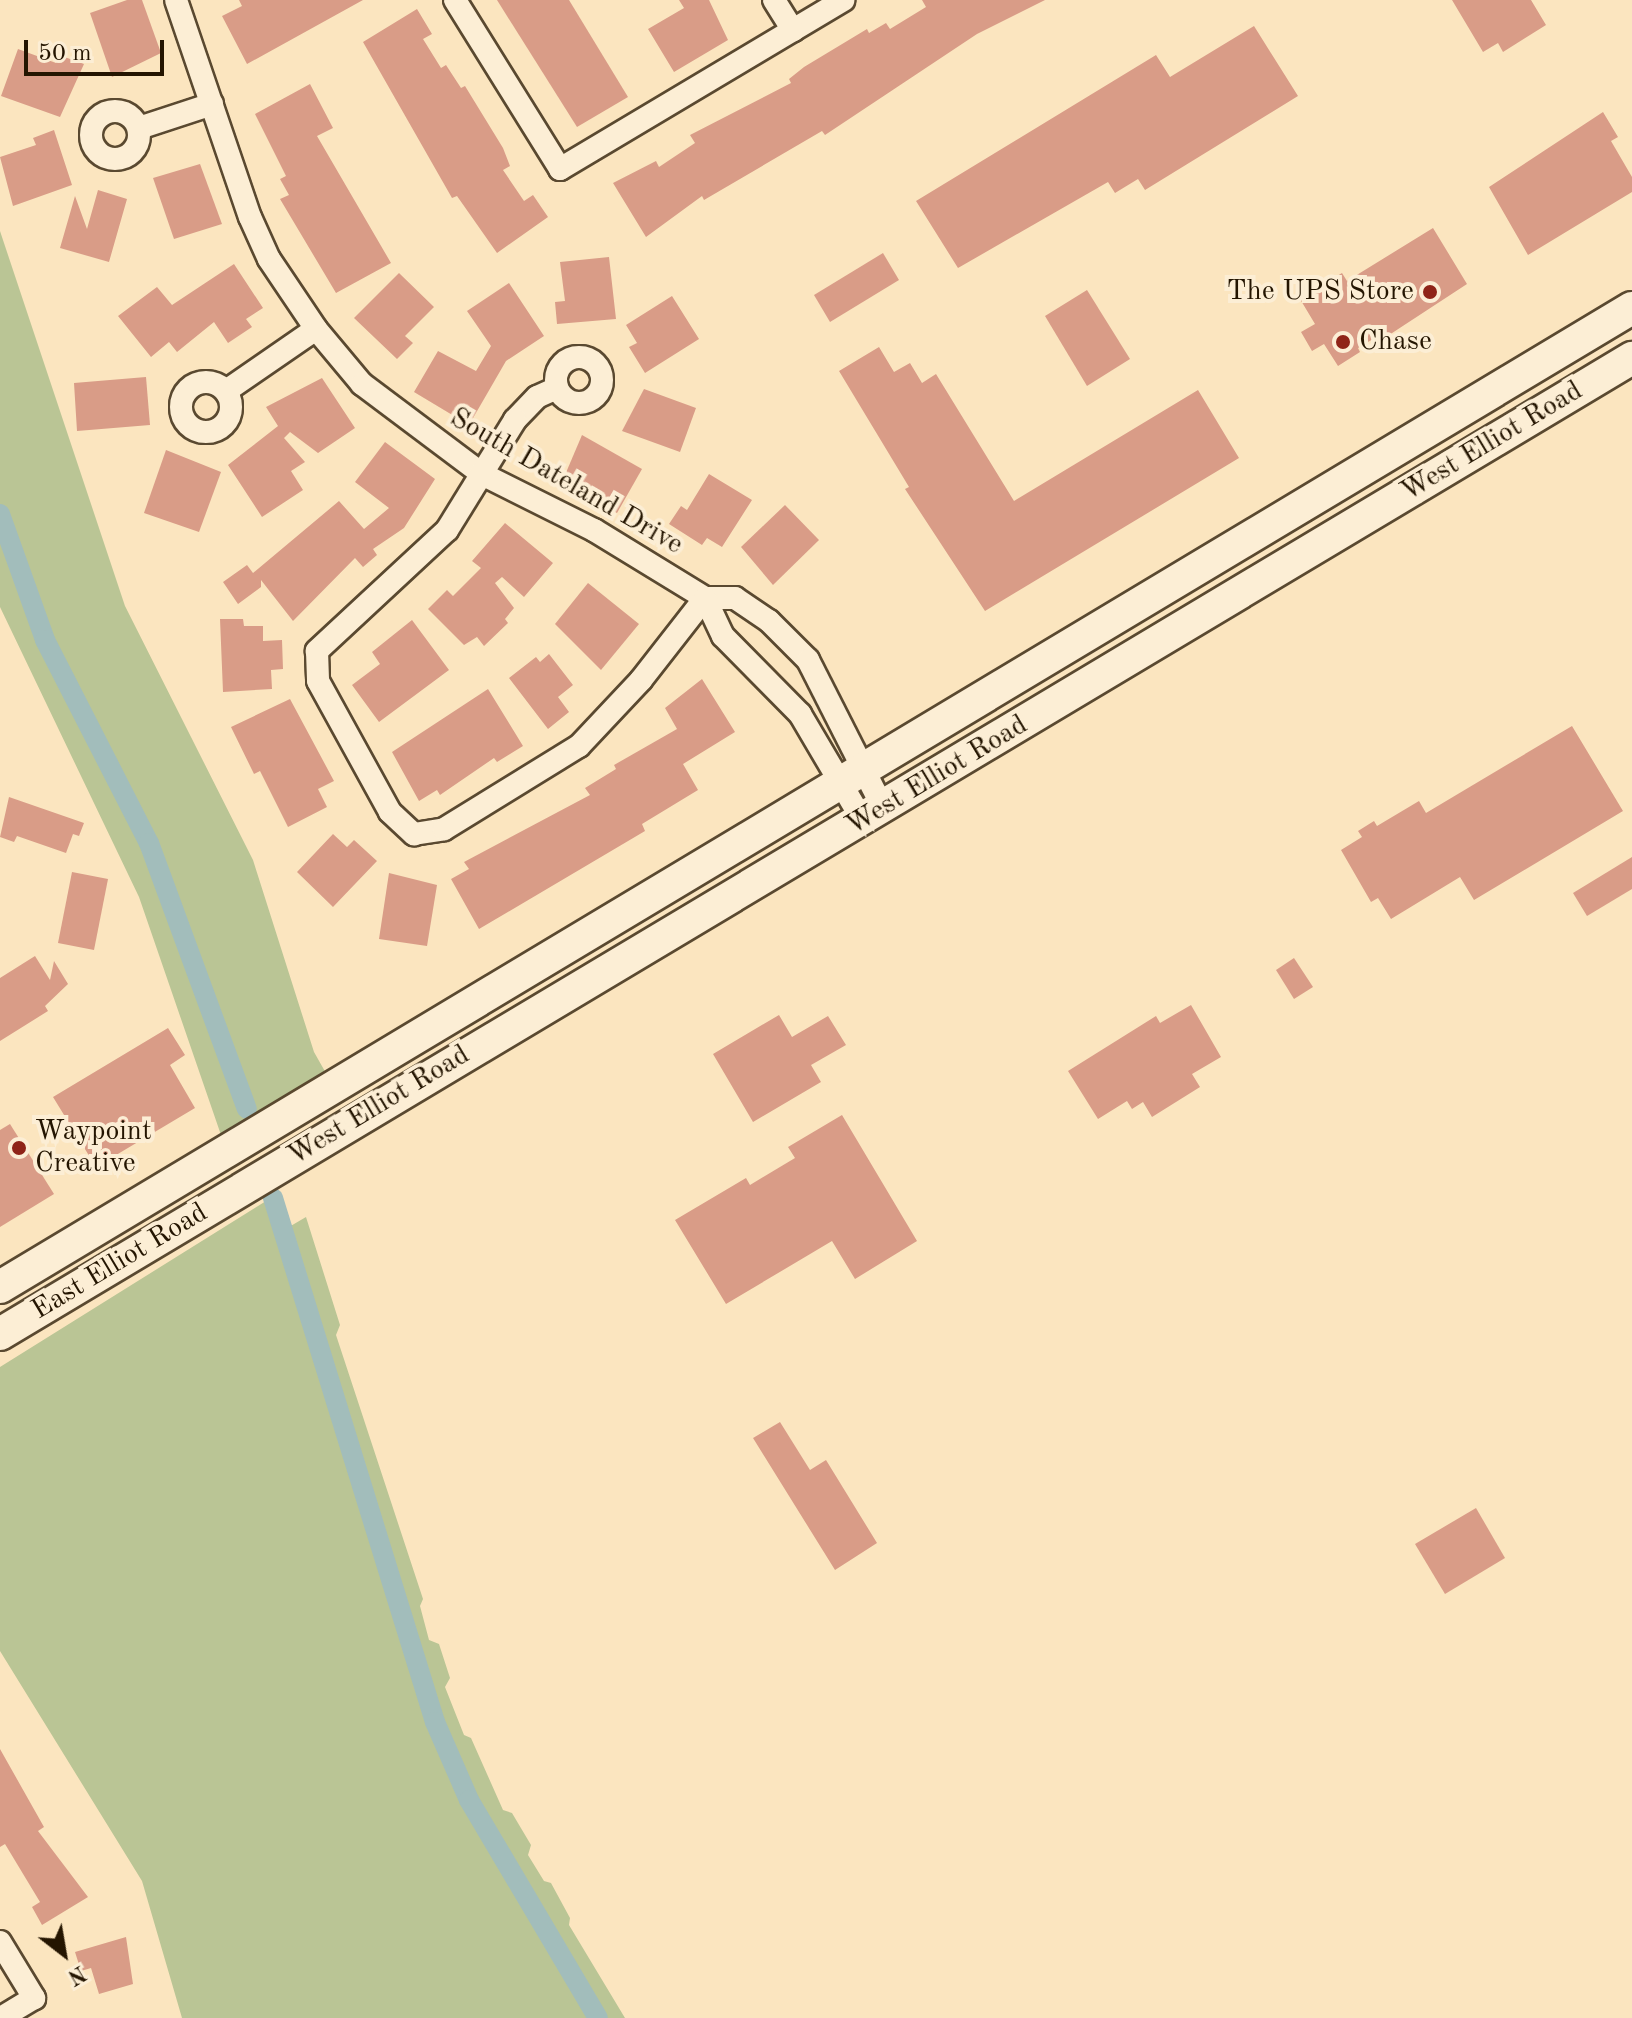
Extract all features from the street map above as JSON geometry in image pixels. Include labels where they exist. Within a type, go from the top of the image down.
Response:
[{"type":"main road","name":"West Elliot Road","points":[[277,1121],[854,779],[1632,308]]},
{"type":"main road","name":"West Elliot Road","points":[[239,1190],[1632,358]]},
{"type":"main road","name":"East Elliot Road","points":[[0,1287],[277,1121]]},
{"type":"main road","name":"East Elliot Road","points":[[0,1334],[239,1190]]},
{"type":"street","name":"South Dateland Drive","points":[[176,0],[256,231],[316,329],[362,384],[428,439],[482,474],[594,530],[705,598],[735,598],[791,641],[824,688],[854,779],[873,814]]},
{"type":"street","points":[[455,0],[560,169],[843,0]]},
{"type":"street","points":[[774,0],[793,31]]},
{"type":"street","points":[[139,128],[212,104]]},
{"type":"street","points":[[226,391],[316,329]]},
{"type":"street","points":[[557,388],[537,397],[515,420],[447,530],[317,651],[318,681],[390,812],[414,834],[444,829],[579,746],[641,680],[705,598]]},
{"type":"street","name":"South Dateland Drive","points":[[705,598],[712,622],[782,692],[854,779]]},
{"type":"street","points":[[0,1942],[34,1998],[1,2018]]},
{"type":"green space","points":[[0,231],[125,606],[253,860],[314,1052],[327,1075],[221,1135],[139,897],[0,607]]},
{"type":"green space","points":[[266,1201],[277,1234],[306,1217],[340,1325],[336,1335],[423,1599],[420,1606],[429,1640],[439,1644],[450,1678],[445,1687],[464,1735],[471,1738],[503,1810],[512,1813],[531,1845],[528,1855],[544,1881],[551,1883],[570,1918],[569,1925],[625,2018],[182,2018],[142,1881],[0,1651],[0,1367]]},
{"type":"building","points":[[127,0],[142,0],[161,53],[112,77],[90,13]]},
{"type":"building","points":[[239,0],[363,0],[247,64],[222,16],[242,6]]},
{"type":"building","points":[[497,0],[569,0],[628,97],[577,127]]},
{"type":"building","points":[[679,0],[709,0],[728,40],[674,72],[648,29],[684,8]]},
{"type":"building","points":[[922,0],[1045,0],[977,34],[825,135],[822,131],[704,200],[702,196],[646,237],[613,183],[656,161],[659,167],[695,143],[690,135],[791,83],[789,79],[804,67],[867,29],[869,33],[886,23],[890,29],[926,7]]},
{"type":"building","points":[[1452,0],[1531,0],[1546,25],[1503,52],[1498,43],[1483,52]]},
{"type":"building","points":[[417,9],[432,34],[423,39],[441,68],[446,65],[461,88],[465,86],[503,148],[510,166],[503,170],[524,201],[533,195],[548,217],[497,253],[457,196],[452,198],[363,42]]},
{"type":"building","points":[[1254,26],[1298,96],[1145,190],[1138,179],[1115,193],[1108,182],[958,268],[916,201],[1156,55],[1170,77]]},
{"type":"building","points":[[18,49],[56,63],[59,55],[84,64],[60,117],[1,96]]},
{"type":"building","points":[[310,84],[333,128],[317,136],[391,263],[336,293],[280,199],[289,195],[280,179],[286,176],[255,114]]},
{"type":"building","points":[[1603,112],[1618,137],[1611,141],[1632,177],[1632,192],[1528,255],[1489,187]]},
{"type":"building","points":[[54,130],[72,185],[13,206],[0,157],[36,145],[33,138]]},
{"type":"building","points":[[200,164],[222,224],[174,239],[153,178]]},
{"type":"building","points":[[98,190],[127,199],[109,262],[60,248],[75,196],[87,229]]},
{"type":"building","points":[[1433,228],[1467,284],[1386,337],[1383,333],[1358,348],[1360,352],[1338,366],[1324,344],[1312,351],[1301,332],[1315,324],[1300,299],[1342,273],[1347,281]]},
{"type":"building","points":[[883,253],[899,280],[830,322],[814,295]]},
{"type":"building","points":[[609,257],[616,319],[557,324],[555,302],[565,301],[560,262]]},
{"type":"building","points":[[234,264],[263,308],[246,319],[252,327],[228,343],[214,322],[177,352],[169,342],[151,357],[118,316],[157,287],[172,305]]},
{"type":"building","points":[[399,273],[434,307],[405,336],[413,343],[397,359],[354,318]]},
{"type":"building","points":[[509,283],[544,336],[506,361],[469,425],[414,392],[438,351],[476,371],[491,346],[467,311]]},
{"type":"building","points":[[1087,290],[1130,359],[1087,386],[1045,316]]},
{"type":"building","points":[[672,296],[699,339],[645,373],[629,347],[637,343],[626,325]]},
{"type":"building","points":[[879,347],[894,372],[910,363],[922,383],[936,374],[1014,501],[1198,390],[1239,458],[985,611],[905,489],[909,487],[839,371]]},
{"type":"building","points":[[146,377],[150,425],[77,431],[74,383]]},
{"type":"building","points":[[322,378],[355,428],[318,453],[290,432],[284,438],[305,462],[291,471],[303,490],[262,517],[228,465],[278,426],[266,407]]},
{"type":"building","points":[[644,389],[696,408],[680,452],[622,431]]},
{"type":"building","points":[[582,435],[642,469],[617,513],[562,482]]},
{"type":"building","points":[[385,442],[435,479],[404,528],[373,549],[377,555],[363,567],[355,558],[293,621],[261,580],[261,587],[238,604],[223,582],[247,565],[253,573],[339,501],[364,529],[389,508],[355,482]]},
{"type":"building","points":[[166,450],[221,472],[199,532],[144,513]]},
{"type":"building","points":[[709,474],[752,500],[722,547],[707,538],[702,545],[669,524],[681,506],[687,510]]},
{"type":"building","points":[[785,505],[819,540],[773,585],[741,547]]},
{"type":"building","points":[[505,523],[553,563],[524,597],[502,577],[495,583],[514,608],[505,619],[508,623],[484,646],[477,637],[464,645],[428,609],[447,590],[453,596],[481,568],[472,561]]},
{"type":"building","points":[[588,583],[639,624],[601,670],[555,624]]},
{"type":"building","points":[[220,619],[243,619],[244,626],[263,626],[263,641],[282,640],[283,669],[271,670],[272,689],[223,692]]},
{"type":"building","points":[[412,620],[449,670],[379,722],[352,685],[380,664],[372,652]]},
{"type":"building","points":[[549,654],[573,685],[558,697],[569,712],[548,729],[509,678],[536,657],[540,662]]},
{"type":"building","points":[[702,679],[735,732],[683,764],[698,790],[642,824],[645,831],[479,929],[451,879],[469,869],[464,862],[590,795],[585,788],[616,769],[614,765],[677,729],[665,708]]},
{"type":"building","points":[[488,689],[523,746],[497,762],[494,758],[440,795],[437,790],[419,801],[392,752]]},
{"type":"building","points":[[290,699],[334,781],[318,789],[327,807],[288,827],[260,771],[254,774],[231,727]]},
{"type":"building","points":[[1572,726],[1623,811],[1474,900],[1460,877],[1391,919],[1378,898],[1371,902],[1341,850],[1362,837],[1358,831],[1374,821],[1377,826],[1419,801],[1426,813]]},
{"type":"building","points":[[9,797],[84,823],[79,836],[73,834],[66,853],[17,836],[14,842],[0,837]]},
{"type":"building","points":[[333,834],[347,847],[354,840],[377,861],[333,907],[297,872]]},
{"type":"building","points":[[1632,857],[1632,889],[1587,916],[1573,893]]},
{"type":"building","points":[[72,872],[108,879],[94,950],[58,943]]},
{"type":"building","points":[[389,873],[437,885],[427,946],[379,939]]},
{"type":"building","points":[[35,956],[50,980],[54,961],[68,984],[45,1006],[48,1011],[0,1041],[0,978]]},
{"type":"building","points":[[1294,958],[1313,987],[1294,999],[1276,970]]},
{"type":"building","points":[[1191,1005],[1221,1057],[1192,1074],[1200,1087],[1152,1117],[1143,1102],[1132,1109],[1127,1101],[1098,1119],[1068,1071],[1156,1016],[1160,1023]]},
{"type":"building","points":[[779,1015],[792,1037],[828,1016],[846,1045],[811,1065],[821,1082],[753,1122],[713,1054]]},
{"type":"building","points":[[168,1028],[185,1055],[170,1065],[195,1108],[96,1167],[53,1097]]},
{"type":"building","points":[[842,1115],[917,1241],[855,1279],[832,1241],[726,1304],[675,1220],[746,1178],[750,1185],[795,1158],[788,1147]]},
{"type":"building","points":[[10,1124],[54,1194],[0,1227],[0,1130]]},
{"type":"building","points":[[780,1422],[810,1470],[826,1460],[877,1543],[835,1570],[753,1438]]},
{"type":"building","points":[[1476,1508],[1505,1558],[1445,1594],[1415,1544]]},
{"type":"building","points":[[0,1749],[44,1827],[38,1831],[88,1897],[42,1925],[32,1907],[40,1902],[5,1844],[0,1847]]},
{"type":"building","points":[[126,1937],[133,1984],[99,1994],[91,1968],[81,1971],[75,1952]]},
{"type":"waterway","points":[[0,514],[45,640],[149,843],[247,1109]]},
{"type":"waterway","points":[[273,1198],[435,1722],[469,1800],[598,2018]]},
{"type":"place","name":"The UPS Store","points":[[1430,292]]},
{"type":"place","name":"Chase","points":[[1343,342]]},
{"type":"place","name":"Waypoint Creative","points":[[19,1148]]}]
